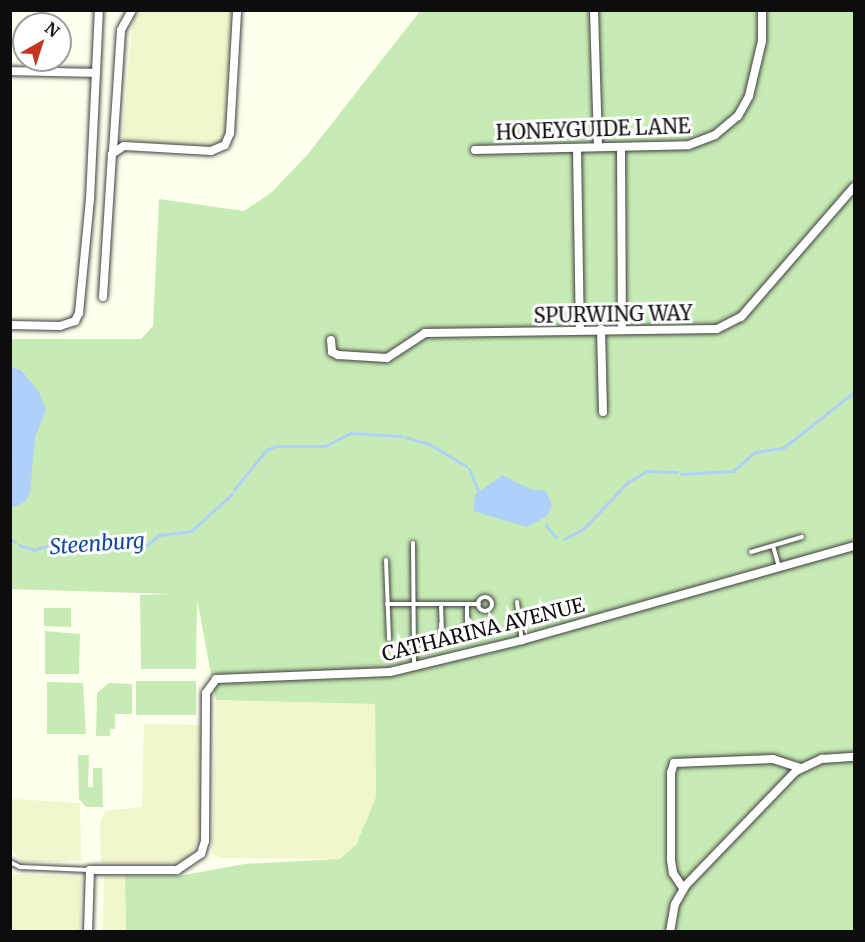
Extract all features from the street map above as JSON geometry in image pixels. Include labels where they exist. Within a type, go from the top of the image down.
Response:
[{"type":"street","points":[[10,325],[50,327],[77,319],[90,199],[99,10]]},
{"type":"street","points":[[103,297],[120,40],[132,10]]},
{"type":"street","points":[[113,152],[124,146],[214,151],[225,145],[230,133],[237,10]]},
{"type":"street","points":[[594,10],[598,147]]},
{"type":"street","name":"HONEYGUIDE LANE","points":[[475,150],[689,145],[715,135],[733,122],[752,88],[762,41],[762,10]]},
{"type":"street","points":[[10,71],[96,74]]},
{"type":"street","points":[[621,147],[622,329]]},
{"type":"street","points":[[577,148],[580,329]]},
{"type":"street","name":"SPURWING WAY","points":[[332,340],[335,354],[387,358],[425,333],[580,329],[717,329],[736,320],[855,188]]},
{"type":"street","points":[[601,329],[603,412]]},
{"type":"street","name":"CATHARINA AVENUE","points":[[90,870],[177,870],[201,854],[206,841],[206,693],[213,681],[390,672],[414,667],[522,640],[855,546]]},
{"type":"street","points":[[670,932],[675,904],[683,888],[801,768],[822,759],[855,757]]},
{"type":"street","points":[[683,888],[673,873],[671,860],[671,773],[674,763],[773,759],[801,768]]},
{"type":"street","points":[[88,932],[90,870]]},
{"type":"lane","points":[[751,552],[802,537]]},
{"type":"lane","points":[[413,543],[414,667]]},
{"type":"lane","points":[[773,546],[779,567]]},
{"type":"lane","points":[[386,560],[389,639]]},
{"type":"lane","points":[[517,602],[522,640]]},
{"type":"lane","points":[[387,604],[479,604]]},
{"type":"lane","points":[[467,604],[467,631]]},
{"type":"lane","points":[[441,605],[442,642]]},
{"type":"lane","points":[[10,862],[20,867],[90,870]]},
{"type":"green space","points":[[142,11],[234,11],[226,140],[211,148],[122,140],[133,19]]},
{"type":"green space","points":[[420,11],[854,11],[854,931],[126,931],[125,876],[179,876],[244,864],[339,859],[356,845],[376,797],[375,704],[216,700],[197,599],[196,669],[141,669],[140,595],[170,594],[11,589],[11,339],[141,339],[153,326],[159,199],[244,211],[272,192],[308,154]]},
{"type":"green space","points":[[44,608],[71,608],[71,627],[44,626]]},
{"type":"green space","points":[[45,631],[80,634],[79,674],[45,674]]},
{"type":"green space","points":[[136,681],[196,681],[196,715],[136,715]]},
{"type":"green space","points":[[47,682],[83,683],[86,734],[47,734]]},
{"type":"green space","points":[[109,683],[132,684],[132,714],[115,714],[115,729],[110,729],[110,736],[96,736],[97,693]]},
{"type":"green space","points":[[216,700],[375,704],[376,797],[356,845],[339,859],[220,858],[212,853]]},
{"type":"green space","points":[[144,724],[202,725],[201,837],[183,863],[101,863],[100,824],[105,811],[142,807]]},
{"type":"green space","points":[[78,755],[89,755],[88,787],[93,787],[93,768],[102,768],[103,807],[86,807],[79,799]]},
{"type":"green space","points":[[12,799],[80,803],[81,860],[23,863],[12,850]]},
{"type":"green space","points":[[11,874],[81,877],[80,931],[11,931]]},
{"type":"green space","points":[[125,876],[126,931],[103,931],[104,877]]},
{"type":"water","points":[[11,367],[21,370],[39,392],[46,410],[35,437],[30,493],[25,502],[11,508]]},
{"type":"water","points":[[502,475],[530,489],[546,491],[552,505],[547,516],[527,527],[473,511],[475,495]]},
{"type":"waterway","name":"Steenburg","points":[[681,474],[733,471],[755,452],[783,448],[854,392]]},
{"type":"waterway","name":"Steenburg","points":[[234,490],[266,450],[276,446],[325,446],[350,433],[401,436]]},
{"type":"waterway","name":"Steenburg","points":[[405,437],[429,444],[466,466]]},
{"type":"waterway","name":"Steenburg","points":[[469,469],[479,492]]},
{"type":"waterway","name":"Steenburg","points":[[564,539],[583,529],[628,482],[647,471],[677,472]]},
{"type":"waterway","name":"Steenburg","points":[[19,545],[34,550],[52,544],[67,546],[122,538],[147,545],[159,535],[191,531],[232,494]]},
{"type":"waterway","name":"Steenburg","points":[[546,525],[556,538]]},
{"type":"waterway","name":"Steenburg","points":[[10,539],[15,542]]}]
